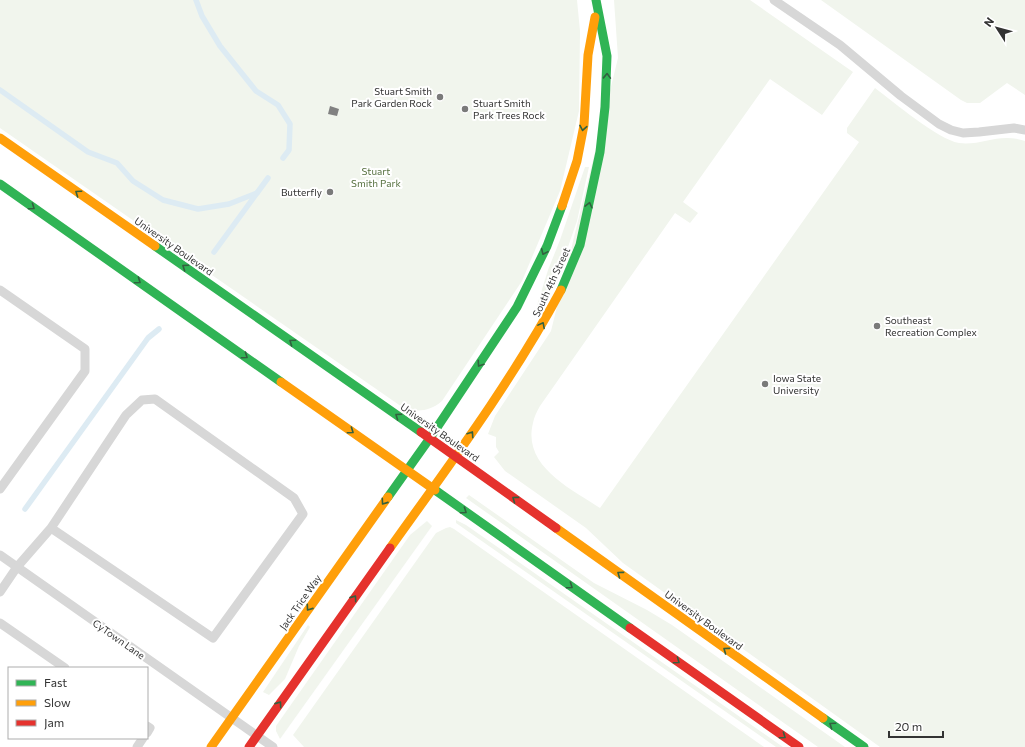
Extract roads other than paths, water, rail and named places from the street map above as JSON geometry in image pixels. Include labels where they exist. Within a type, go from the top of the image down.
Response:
[{"type":"main road","name":"South 4th Street","points":[[407,470],[489,352],[517,307],[547,246],[562,208],[576,161],[584,125],[588,56],[596,3]]},
{"type":"main road","name":"South 4th Street","points":[[432,488],[515,370],[540,331],[564,285],[580,245],[598,160],[606,108],[607,56],[596,3]]},
{"type":"main road","name":"University Boulevard","points":[[0,138],[430,438],[864,747]]},
{"type":"main road","points":[[0,184],[799,747]]},
{"type":"main road","name":"Jack Trice Way","points":[[211,747],[407,470]]},
{"type":"main road","points":[[249,747],[432,488]]},
{"type":"lane","points":[[774,0],[840,45],[901,96],[939,124],[951,130],[963,133],[1014,128],[1025,130]]},
{"type":"lane","points":[[0,290],[85,349],[84,371],[0,489]]},
{"type":"lane","points":[[0,592],[17,567],[51,528],[126,415],[142,400],[155,399],[294,498],[303,514],[213,638],[51,528]]},
{"type":"lane","name":"CyTown Lane","points":[[0,555],[273,747]]},
{"type":"lane","points":[[0,623],[64,667]]},
{"type":"waterway","points":[[196,0],[202,16],[220,46],[256,91],[278,105],[290,124],[289,150],[283,158]]},
{"type":"waterway","points":[[0,90],[88,152],[117,163],[133,181],[163,200],[198,209],[229,204],[257,193],[268,178]]},
{"type":"waterway","points":[[214,252],[257,193]]},
{"type":"waterway","points":[[25,509],[148,338],[159,329]]},
{"type":"place","name":"Stuart Smith Park Garden Rock","points":[[440,97]]},
{"type":"place","name":"Stuart Smith Park Trees Rock","points":[[465,109]]},
{"type":"place","name":"Butterfly","points":[[330,192]]},
{"type":"place","name":"Southeast Recreation Complex","points":[[877,326]]},
{"type":"place","name":"Iowa State University","points":[[765,384]]},
{"type":"park label","name":"Stuart Smith Park","points":[[376,176]]}]
